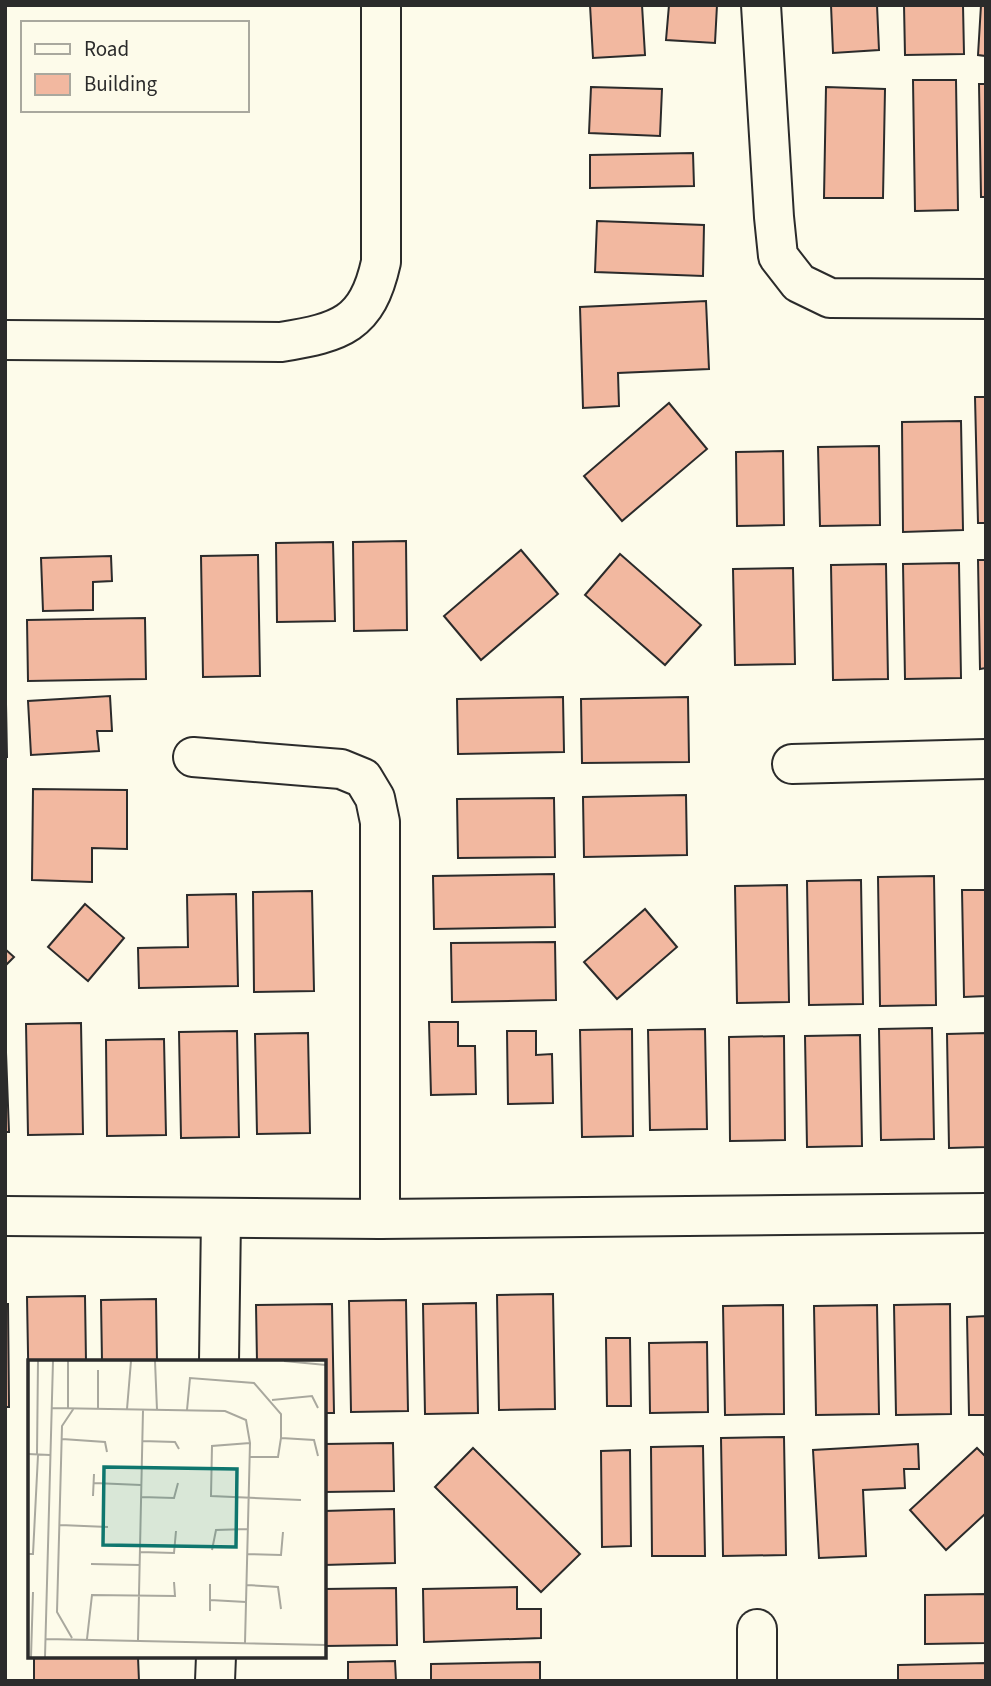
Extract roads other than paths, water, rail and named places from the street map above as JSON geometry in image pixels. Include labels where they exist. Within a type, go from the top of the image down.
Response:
[{"type":"street","points":[[5,340],[281,342],[315,336],[343,327],[365,305],[376,286],[381,261],[381,5]]},
{"type":"street","points":[[761,5],[778,256],[799,283],[830,298],[986,299]]},
{"type":"street","points":[[192,757],[341,769],[363,778],[375,798],[380,822],[380,1219]]},
{"type":"street","points":[[792,764],[986,759]]},
{"type":"street","points":[[5,1216],[380,1219],[986,1213]]},
{"type":"street","points":[[219,1360],[221,1218]]},
{"type":"street","points":[[757,1629],[757,1681]]},
{"type":"street","points":[[215,1681],[216,1658]]}]
